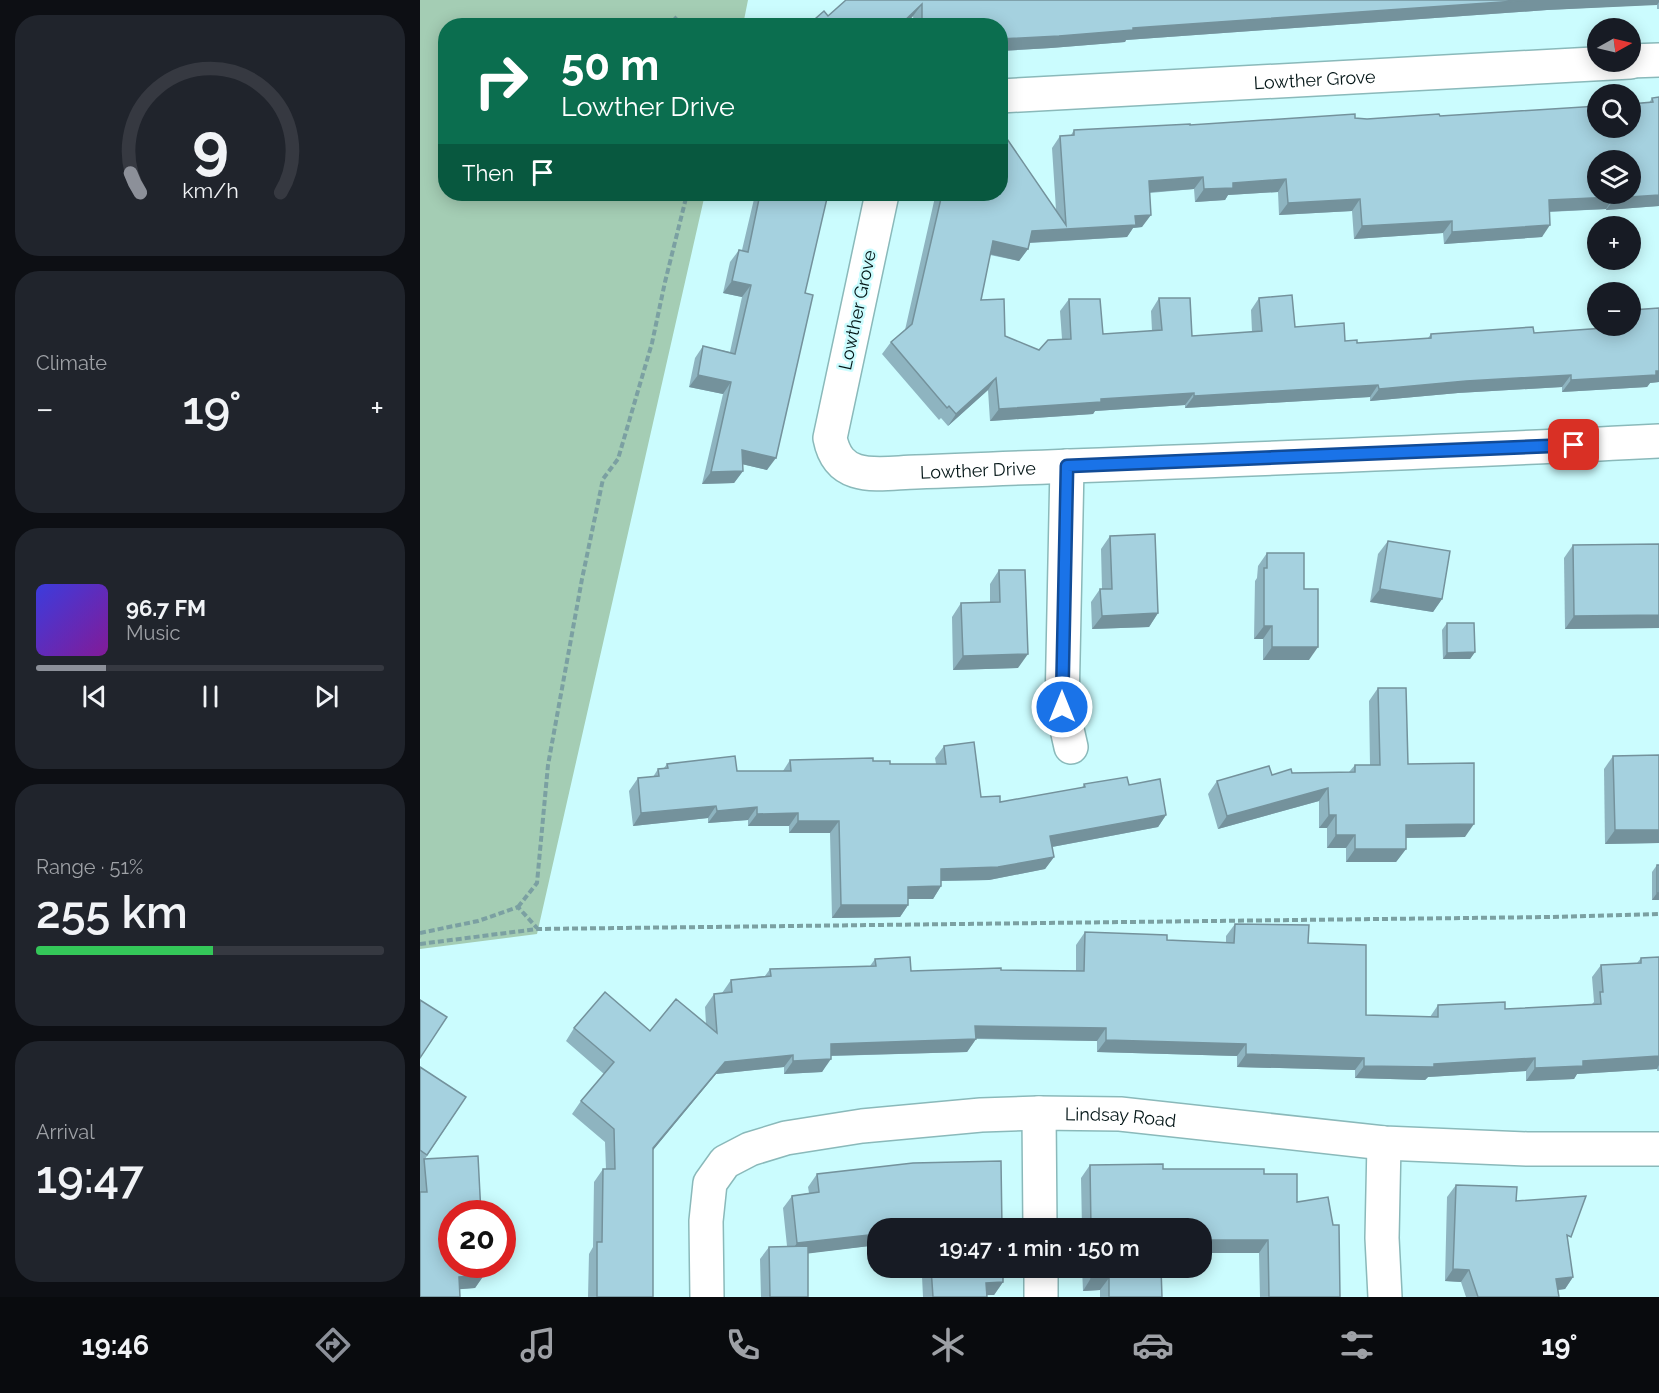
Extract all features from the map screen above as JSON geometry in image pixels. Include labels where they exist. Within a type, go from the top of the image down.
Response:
[{"type":"street","name":"Lowther Grove","points":[[1641,61],[1659,60]]},
{"type":"street","name":"Lowther Grove","points":[[1008,96],[1587,64]]},
{"type":"street","name":"Lowther Grove","points":[[833,427],[881,201]]},
{"type":"street","name":"Lowther Drive","points":[[833,427],[831,438],[833,450],[848,468],[858,472],[1488,450],[1659,441]]},
{"type":"street","points":[[1067,466],[1062,707],[1071,747]]},
{"type":"street","points":[[1040,1113],[1040,1218]]},
{"type":"street","name":"Lindsay Road","points":[[707,1297],[706,1221],[710,1183],[725,1162],[750,1149],[786,1138],[874,1125],[981,1115],[1120,1114],[1384,1143],[1527,1149],[1659,1149]]},
{"type":"street","points":[[1384,1143],[1382,1238],[1385,1297]]},
{"type":"street","points":[[1041,1278],[1041,1297]]},
{"type":"path","points":[[420,933],[478,921],[518,907],[537,883],[548,765],[603,479],[618,459],[652,343],[685,201]]},
{"type":"path","points":[[518,907],[537,928]]},
{"type":"path","points":[[420,944],[537,928],[1659,914]]},
{"type":"green space","points":[[420,0],[748,0],[744,18],[438,18],[438,201],[703,201],[537,934],[420,949]]},
{"type":"building","points":[[846,0],[1530,0],[1008,39],[1008,18],[922,18],[922,4],[907,18],[816,18],[824,11],[828,16]]},
{"type":"building","points":[[1659,97],[1659,195],[1641,196],[1641,150],[1587,150],[1587,198],[1549,200],[1550,225],[1452,232],[1452,221],[1362,226],[1360,199],[1288,203],[1286,179],[1233,183],[1233,188],[1204,189],[1203,177],[1149,181],[1151,215],[1135,216],[1136,225],[1032,231],[1028,249],[993,241],[981,300],[1004,299],[1005,336],[1039,350],[1048,340],[1071,339],[1069,299],[1100,299],[1103,334],[1162,330],[1159,298],[1190,298],[1192,336],[1262,331],[1259,298],[1292,295],[1295,327],[1344,323],[1345,341],[1357,340],[1357,343],[1431,338],[1431,334],[1533,327],[1534,333],[1587,329],[1587,336],[1641,336],[1641,309],[1659,308],[1659,371],[1656,371],[1656,375],[1571,380],[1571,375],[1379,389],[1378,385],[1194,396],[1194,393],[999,409],[996,378],[956,414],[949,406],[947,408],[891,342],[912,324],[940,201],[1008,201],[1008,140],[1066,225],[1060,136],[1074,135],[1074,130],[1355,114],[1355,118],[1367,119],[1587,107],[1587,138],[1641,138],[1641,103],[1653,102],[1652,98]]},
{"type":"building","points":[[759,201],[826,201],[805,293],[813,295],[776,458],[742,450],[743,471],[711,472],[731,382],[698,375],[703,346],[735,354],[751,285],[732,281],[739,250],[748,252]]},
{"type":"building","points":[[1155,534],[1158,613],[1102,616],[1100,589],[1112,589],[1110,536]]},
{"type":"building","points":[[1388,541],[1450,551],[1442,599],[1380,589]]},
{"type":"building","points":[[1659,544],[1659,615],[1574,616],[1573,545]]},
{"type":"building","points":[[1267,553],[1304,553],[1304,589],[1318,589],[1318,647],[1272,647],[1272,626],[1264,626],[1264,568],[1267,568]]},
{"type":"building","points":[[999,570],[1025,570],[1028,654],[963,656],[961,603],[1000,602]]},
{"type":"building","points":[[1447,623],[1474,623],[1475,652],[1447,653]]},
{"type":"building","points":[[1378,688],[1406,688],[1408,764],[1474,763],[1474,824],[1406,825],[1406,849],[1355,849],[1355,835],[1336,835],[1336,815],[1329,815],[1328,788],[1227,816],[1217,781],[1269,766],[1272,775],[1291,769],[1292,773],[1355,772],[1355,765],[1380,765]]},
{"type":"building","points":[[974,742],[981,797],[1000,796],[1000,802],[1127,777],[1129,785],[1160,779],[1166,815],[1050,836],[1054,857],[998,867],[941,869],[941,886],[908,887],[908,905],[841,905],[839,821],[798,821],[798,813],[757,814],[757,807],[717,811],[716,806],[641,813],[638,778],[659,776],[658,769],[668,768],[667,764],[735,756],[737,771],[791,771],[790,760],[873,758],[873,761],[890,761],[890,764],[946,764],[944,746]]},
{"type":"building","points":[[1659,755],[1659,830],[1615,830],[1613,756]]},
{"type":"building","points":[[1657,865],[1659,865],[1659,893],[1657,893]]},
{"type":"building","points":[[1235,924],[1309,925],[1308,943],[1366,945],[1366,1015],[1438,1017],[1438,1005],[1505,1002],[1505,1009],[1601,1004],[1600,992],[1603,992],[1601,965],[1641,963],[1641,958],[1659,957],[1659,1056],[1583,1061],[1583,1066],[1535,1068],[1535,1058],[1434,1064],[1434,1067],[1364,1066],[1364,1058],[1246,1054],[1246,1044],[1106,1040],[1106,1028],[975,1026],[976,1039],[831,1044],[831,1059],[793,1061],[793,1055],[725,1062],[653,1148],[653,1297],[597,1297],[597,1242],[602,1242],[603,1169],[615,1169],[614,1129],[581,1101],[614,1062],[574,1028],[605,992],[650,1031],[676,999],[717,1033],[714,994],[732,992],[731,980],[771,976],[770,969],[876,966],[875,959],[910,957],[911,971],[1001,968],[1001,970],[1084,971],[1085,932],[1167,935],[1167,940],[1234,943]]},
{"type":"building","points":[[420,1000],[447,1017],[420,1058]]},
{"type":"building","points":[[420,1067],[466,1097],[427,1155],[420,1150]]},
{"type":"building","points":[[478,1156],[480,1200],[438,1200],[438,1278],[459,1278],[460,1297],[420,1297],[420,1192],[427,1192],[424,1159]]},
{"type":"building","points":[[1001,1161],[1002,1218],[867,1218],[867,1235],[797,1243],[792,1196],[819,1192],[817,1174],[913,1163]]},
{"type":"building","points":[[1163,1164],[1163,1169],[1264,1169],[1264,1174],[1297,1174],[1297,1202],[1328,1197],[1333,1225],[1339,1225],[1340,1297],[1269,1297],[1268,1240],[1212,1240],[1212,1218],[1091,1218],[1090,1165]]},
{"type":"building","points":[[1456,1185],[1517,1187],[1516,1201],[1586,1196],[1571,1237],[1567,1235],[1573,1277],[1556,1279],[1559,1297],[1478,1297],[1469,1270],[1453,1269]]},
{"type":"building","points":[[808,1246],[808,1297],[770,1297],[769,1247]]},
{"type":"building","points":[[932,1278],[1003,1278],[1003,1282],[986,1283],[987,1297],[933,1297]]},
{"type":"building","points":[[1109,1278],[1161,1278],[1162,1297],[1109,1297]]},
{"type":"route","points":[[1062,707],[1067,466],[1574,445]]}]
